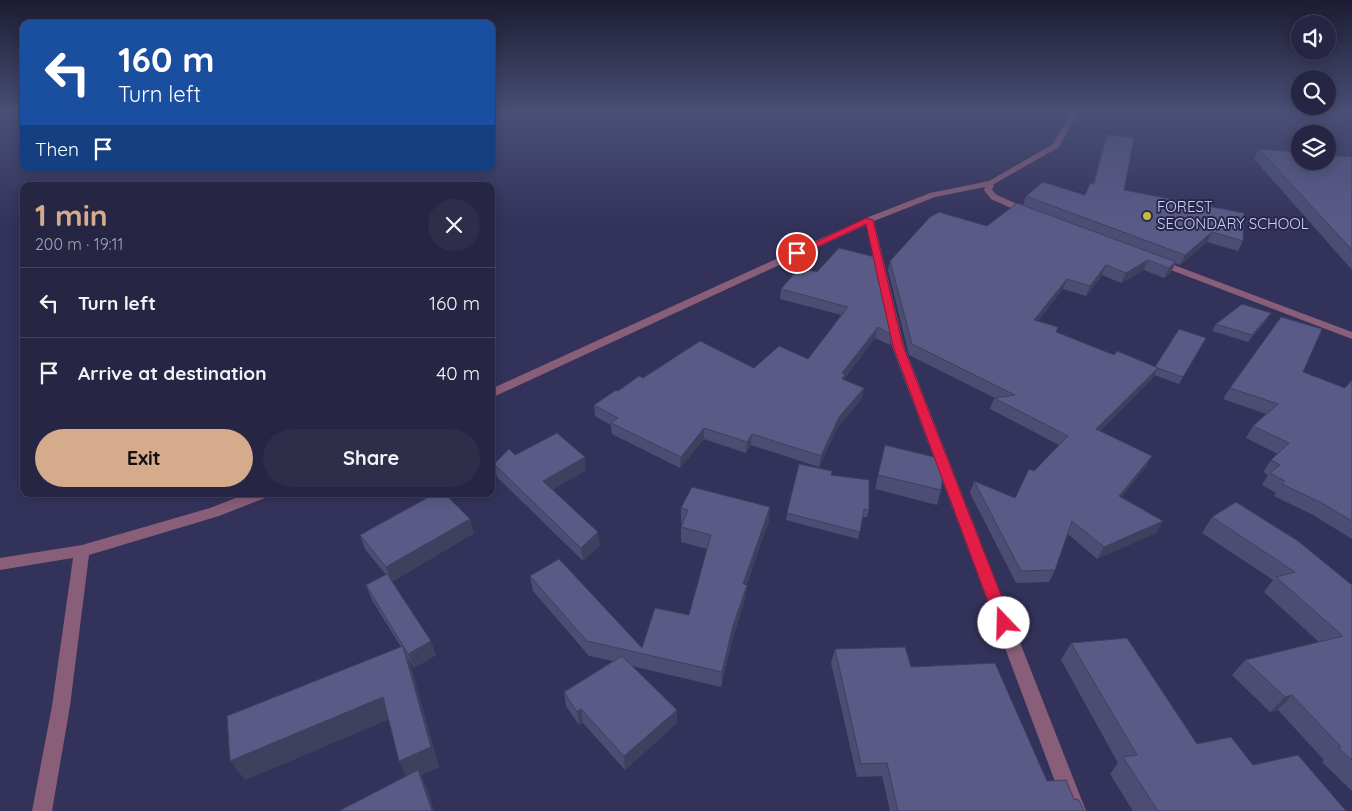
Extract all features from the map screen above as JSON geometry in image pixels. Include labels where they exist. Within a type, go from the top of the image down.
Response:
[{"type":"street","points":[[495,392],[869,220],[933,195],[991,183],[1048,150]]},
{"type":"street","points":[[991,183],[988,190],[994,197],[1041,217]]},
{"type":"street","points":[[869,220],[898,346],[1076,811]]},
{"type":"street","points":[[1149,259],[1352,336]]},
{"type":"street","points":[[0,564],[82,552],[214,512],[252,497]]},
{"type":"street","points":[[42,811],[62,706],[82,552]]},
{"type":"building","points":[[1103,150],[1132,150],[1124,190],[1244,213],[1243,241],[1212,232],[1185,255],[1026,196],[1043,182],[1085,195],[1090,183],[1094,184]]},
{"type":"building","points":[[1260,150],[1291,151],[1291,170],[1336,170],[1336,156],[1352,157],[1352,250]]},
{"type":"building","points":[[1017,203],[1176,262],[1169,268],[1148,260],[1126,273],[1106,265],[1090,286],[1067,279],[1034,320],[1058,327],[1056,332],[1114,355],[1117,351],[1158,368],[1096,429],[1152,456],[1119,496],[1163,521],[1104,547],[1072,521],[1055,570],[1021,571],[974,481],[1015,498],[1029,469],[1034,471],[1068,436],[994,398],[1015,395],[912,344],[890,261],[930,217],[939,212],[987,226]]},
{"type":"building","points":[[839,248],[875,257],[892,335],[878,327],[842,373],[845,374],[842,379],[864,388],[839,417],[821,456],[752,434],[747,442],[704,428],[681,457],[611,423],[618,418],[594,405],[639,376],[643,378],[700,341],[754,368],[779,346],[808,359],[848,307],[781,289],[799,268],[817,272]]},
{"type":"building","points":[[1242,304],[1271,313],[1252,335],[1216,324]]},
{"type":"building","points":[[1281,317],[1322,329],[1303,372],[1345,388],[1352,380],[1352,521],[1322,503],[1282,484],[1285,481],[1270,473],[1280,465],[1271,460],[1289,443],[1253,426],[1278,404],[1230,388]]},
{"type":"building","points":[[1179,329],[1206,338],[1183,377],[1155,367]]},
{"type":"building","points":[[557,433],[585,457],[543,481],[598,532],[581,548],[495,465],[509,449],[515,455]]},
{"type":"building","points":[[885,445],[942,459],[944,465],[941,490],[878,475]]},
{"type":"building","points":[[799,464],[832,471],[831,475],[869,480],[869,510],[864,509],[860,532],[787,513]]},
{"type":"building","points":[[692,487],[770,507],[743,584],[747,585],[733,626],[722,672],[587,641],[530,576],[559,559],[642,648],[655,608],[689,615],[711,535],[681,527],[688,510],[681,508]]},
{"type":"building","points":[[429,497],[448,497],[470,519],[386,567],[360,535]]},
{"type":"building","points":[[1236,502],[1298,541],[1352,585],[1352,760],[1338,748],[1341,747],[1292,695],[1285,697],[1245,660],[1343,636],[1276,577],[1295,572],[1212,517]]},
{"type":"building","points":[[387,574],[431,641],[408,654],[366,585]]},
{"type":"building","points":[[1127,638],[1197,744],[1231,737],[1253,765],[1298,755],[1346,811],[1158,811],[1123,757],[1137,755],[1071,643]]},
{"type":"building","points":[[403,646],[431,747],[399,761],[383,697],[230,761],[227,716]]},
{"type":"building","points":[[905,647],[911,667],[995,663],[1047,781],[1066,780],[1074,799],[1079,800],[1084,811],[898,811],[887,763],[861,764],[835,649]]},
{"type":"building","points":[[622,656],[677,710],[624,756],[581,709],[577,712],[564,692]]},
{"type":"building","points":[[418,770],[432,811],[339,811]]},
{"type":"place","name":"FOREST SECONDARY SCHOOL","points":[[1147,216]]},
{"type":"route","points":[[797,253],[869,220],[884,295],[898,346],[1004,623]]}]
